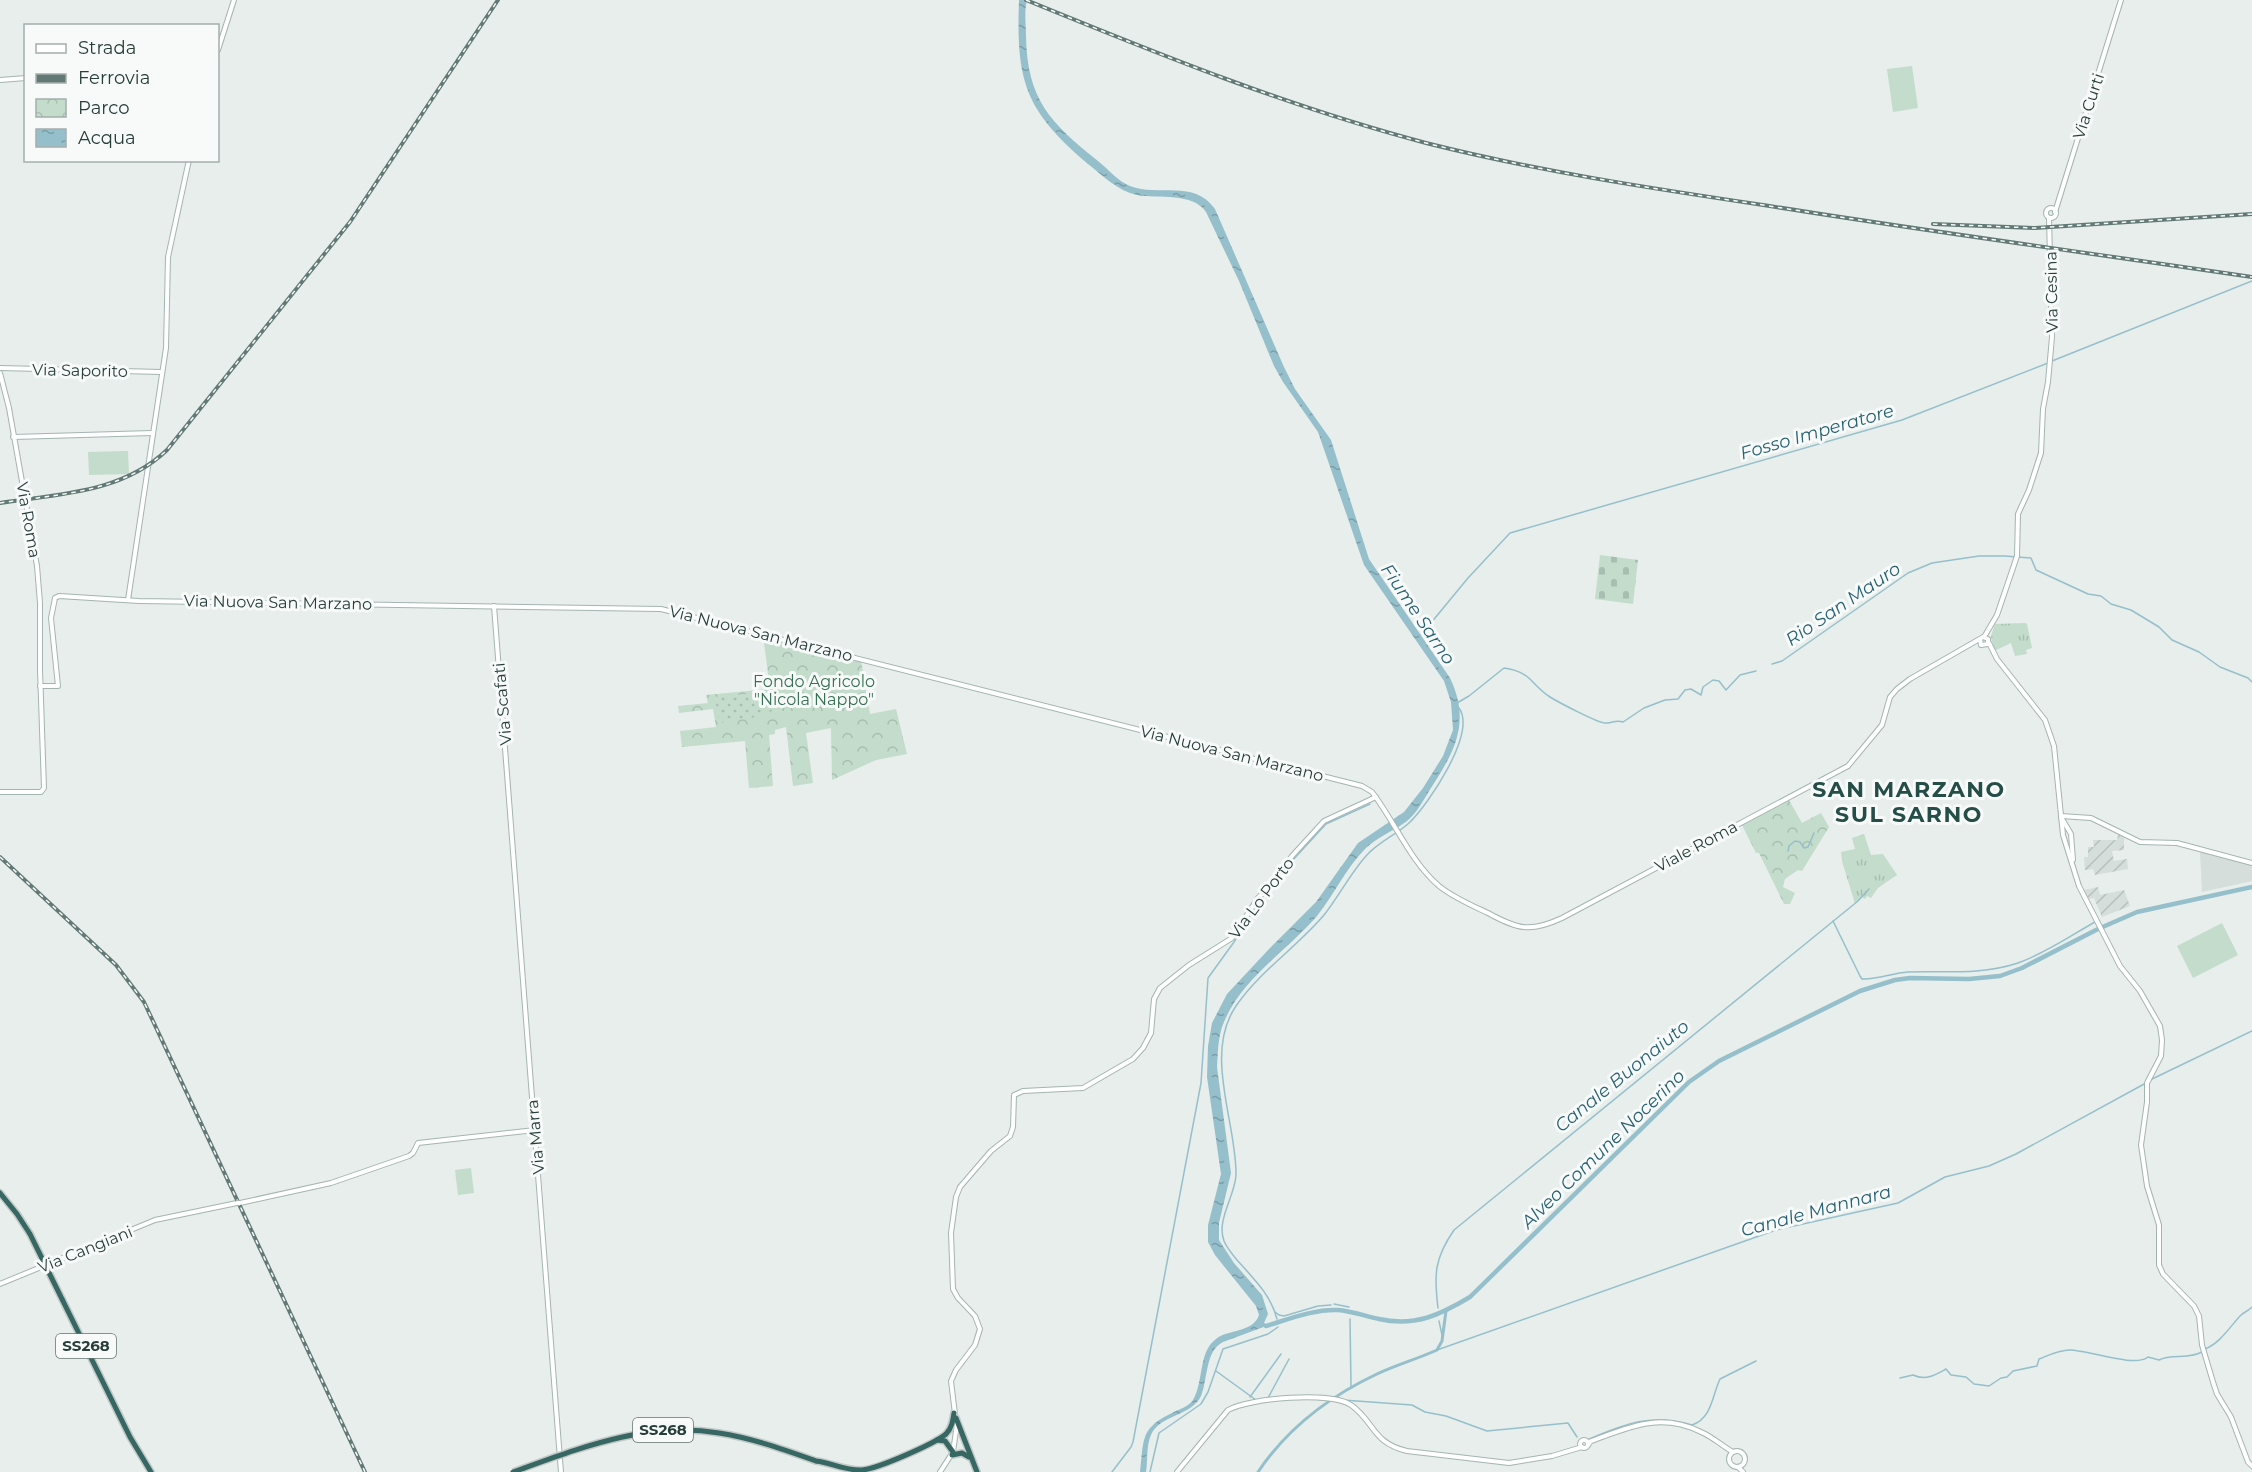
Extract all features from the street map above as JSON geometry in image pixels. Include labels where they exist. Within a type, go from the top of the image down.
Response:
[{"type":"highway","name":"SS268","points":[[0,1193],[30,1234],[114,1404],[151,1472]]},
{"type":"highway","points":[[937,1440],[947,1433],[955,1415]]},
{"type":"highway","points":[[955,1415],[977,1472]]},
{"type":"highway","name":"SS268","points":[[513,1472],[614,1438],[645,1432],[676,1430],[707,1431],[737,1436],[849,1472]]},
{"type":"highway","points":[[937,1440],[948,1443],[952,1454],[962,1453],[970,1458]]},
{"type":"highway","name":"SS268","points":[[816,1461],[858,1470],[872,1468],[937,1440]]},
{"type":"street","points":[[219,47],[234,0]]},
{"type":"street","name":"Via Curti","points":[[2059,202],[2121,0]]},
{"type":"street","points":[[0,80],[24,78]]},
{"type":"street","points":[[128,600],[166,348],[168,256],[189,162]]},
{"type":"street","name":"Via Cesina","points":[[1984,641],[2017,557],[2018,514],[2030,490],[2041,453],[2043,409],[2052,327],[2051,218],[2059,202]]},
{"type":"street","name":"Via Cesina","points":[[2051,218],[2047,211],[2054,210]]},
{"type":"street","name":"Via Saporito","points":[[0,373],[161,372]]},
{"type":"street","name":"Via Roma","points":[[0,373],[32,532],[40,603],[44,788],[41,792],[0,792]]},
{"type":"street","points":[[13,437],[152,433]]},
{"type":"street","name":"Via Nuova San Marzano","points":[[40,686],[58,686],[51,618],[55,598],[662,609],[1362,786],[1376,797]]},
{"type":"street","name":"Via Scafati","points":[[494,606],[509,802]]},
{"type":"street","points":[[1984,641],[2045,720],[2055,753],[2063,838],[2079,886],[2120,966],[2140,991],[2160,1026],[2161,1056],[2148,1082],[2141,1145],[2147,1186],[2159,1225],[2158,1259],[2160,1268],[2194,1306],[2201,1328],[2202,1345],[2217,1394],[2231,1417],[2248,1462],[2252,1466]]},
{"type":"street","name":"Viale Roma","points":[[1376,797],[1431,878],[1451,894],[1512,926],[1532,928],[1544,926],[1848,766],[1882,725],[1890,697],[1897,689],[1910,679],[1973,643],[1984,641]]},
{"type":"street","name":"Via Lo Porto","points":[[940,1472],[952,1454],[957,1435],[951,1381],[956,1370],[975,1345],[980,1329],[975,1316],[958,1298],[954,1289],[951,1233],[956,1197],[960,1187],[991,1151],[1010,1136],[1013,1127],[1014,1095],[1023,1091],[1083,1088],[1133,1059],[1148,1040],[1154,999],[1160,988],[1179,972],[1232,939],[1258,898],[1324,821],[1376,797]]},
{"type":"street","name":"Via Marra","points":[[509,802],[561,1472]]},
{"type":"street","points":[[2061,816],[2091,818],[2140,842],[2177,843],[2252,863]]},
{"type":"street","points":[[2061,816],[2072,836],[2073,865]]},
{"type":"street","points":[[2068,816],[2068,827]]},
{"type":"street","points":[[2062,827],[2068,827]]},
{"type":"street","points":[[2063,838],[2072,836]]},
{"type":"street","name":"Via Cangiani","points":[[0,1284],[155,1220],[339,1181],[405,1158],[413,1153],[418,1143],[535,1130]]},
{"type":"street","points":[[1177,1472],[1225,1412],[1232,1408],[1276,1400],[1329,1397],[1357,1410],[1381,1440],[1395,1448],[1407,1451],[1509,1463],[1552,1456],[1623,1428],[1641,1423],[1659,1422],[1678,1424],[1701,1431],[1723,1447],[1733,1452],[1740,1452],[1744,1459],[1740,1466]]},
{"type":"street","points":[[1723,1447],[1731,1465],[1740,1466]]},
{"type":"street","points":[[1729,1458],[1733,1452]]},
{"type":"street","points":[[1740,1466],[1743,1472]]},
{"type":"shaded area","points":[[2118,835],[2124,836],[2124,850],[2112,851],[2114,861],[2127,859],[2128,869],[2095,875],[2093,869],[2085,870],[2084,857],[2088,857],[2088,847],[2094,847],[2093,840],[2117,840]]},
{"type":"shaded area","points":[[2200,852],[2252,864],[2252,881],[2202,892]]},
{"type":"shaded area","points":[[2098,887],[2100,895],[2124,890],[2130,906],[2102,917],[2094,898],[2089,899],[2084,890]]},
{"type":"green space","points":[[1912,66],[1918,108],[1893,112],[1887,69]]},
{"type":"green space","points":[[128,451],[129,474],[89,475],[88,452]]},
{"type":"green space","points":[[1600,555],[1638,560],[1633,604],[1595,599]]},
{"type":"green space","points":[[2025,623],[2032,648],[2026,650],[2027,654],[2015,656],[2011,643],[1994,651],[1991,636],[1995,624]]},
{"type":"green space","name":"Fondo Agricolo \"Nicola Nappo\"","points":[[763,635],[861,660],[870,714],[896,709],[907,754],[876,760],[832,780],[831,728],[806,733],[813,783],[793,786],[786,727],[775,730],[775,734],[769,735],[773,786],[749,788],[745,741],[682,747],[680,731],[716,727],[713,709],[679,713],[678,706],[708,703],[706,695],[770,689]]},
{"type":"green space","points":[[769,692],[772,710],[769,715],[719,723],[715,697]]},
{"type":"green space","points":[[1789,800],[1802,823],[1821,813],[1829,827],[1802,871],[1798,870],[1785,879],[1783,887],[1795,893],[1790,904],[1784,904],[1759,853],[1756,853],[1742,825]]},
{"type":"green space","points":[[1864,834],[1871,855],[1883,854],[1897,875],[1878,888],[1871,898],[1862,897],[1855,904],[1841,852],[1855,849],[1852,838]]},
{"type":"green space","points":[[2222,923],[2238,955],[2193,978],[2177,946]]},
{"type":"green space","points":[[471,1168],[474,1193],[458,1195],[455,1170]]},
{"type":"water","name":"Fiume Sarno","points":[[1019,0],[1027,0],[1025,14],[1027,58],[1031,77],[1044,108],[1054,121],[1126,184],[1141,189],[1187,191],[1207,200],[1215,209],[1295,389],[1331,440],[1369,559],[1450,678],[1459,709],[1460,722],[1453,749],[1440,774],[1411,818],[1375,841],[1358,856],[1317,916],[1253,978],[1232,1006],[1224,1022],[1219,1038],[1217,1067],[1231,1173],[1219,1223],[1219,1240],[1234,1263],[1262,1295],[1268,1314],[1264,1323],[1269,1325],[1217,1346],[1210,1359],[1201,1396],[1196,1403],[1161,1423],[1151,1435],[1146,1472],[1140,1472],[1144,1442],[1149,1429],[1193,1400],[1199,1385],[1206,1351],[1210,1345],[1221,1336],[1251,1325],[1259,1315],[1256,1306],[1215,1255],[1208,1242],[1208,1225],[1221,1174],[1207,1077],[1208,1046],[1212,1023],[1227,994],[1316,902],[1358,843],[1404,812],[1423,788],[1443,756],[1453,730],[1451,702],[1444,681],[1364,565],[1318,432],[1274,366],[1239,281],[1206,212],[1193,201],[1137,195],[1123,190],[1088,164],[1050,127],[1038,110],[1023,74],[1020,53]]},
{"type":"waterway","name":"Fosso Imperatore","points":[[2052,361],[2252,281]]},
{"type":"waterway","name":"Fosso Imperatore","points":[[1421,635],[1468,578],[1510,533],[1902,420],[2048,363]]},
{"type":"waterway","name":"Rio San Mauro","points":[[1772,664],[1782,661],[1908,573],[1932,563],[1979,556],[2004,556],[2031,558],[2036,570],[2088,594],[2101,596],[2111,604],[2131,610],[2159,627],[2172,640],[2199,652],[2220,667],[2248,678],[2252,682]]},
{"type":"waterway","name":"Rio San Mauro","points":[[1457,703],[1504,668],[1520,672],[1550,697],[1587,716],[1605,723],[1623,722],[1644,708],[1665,700],[1678,699],[1685,690],[1691,689],[1701,695],[1703,687],[1713,680],[1719,681],[1726,690],[1740,675],[1756,671]]},
{"type":"waterway","points":[[1277,1319],[1266,1295],[1230,1251],[1222,1233],[1224,1216],[1236,1175],[1222,1067],[1222,1045],[1227,1025],[1236,1006],[1246,993],[1324,915],[1366,856],[1409,823],[1427,801],[1456,751],[1463,719],[1459,708]]},
{"type":"waterway","points":[[1112,1472],[1133,1442],[1201,1083],[1208,978],[1259,901],[1326,824],[1370,804]]},
{"type":"waterway","points":[[1788,851],[1789,846],[1795,841],[1800,842],[1804,848],[1808,847],[1814,833]]},
{"type":"waterway","name":"Alveo Comune Nocerino","points":[[1266,1326],[1302,1315],[1329,1310],[1348,1311],[1392,1321],[1416,1320],[1438,1314],[1470,1297],[1689,1082],[1719,1061],[1860,991],[1895,980],[1910,978],[1969,979],[2000,976],[2022,968],[2137,912],[2252,887]]},
{"type":"waterway","name":"Canale Buonaiuto","points":[[1438,1308],[1437,1268],[1442,1250],[1454,1230],[1858,901],[1869,889]]},
{"type":"waterway","points":[[1833,921],[1862,979],[1908,972],[1963,972],[2004,967],[2037,955],[2095,922]]},
{"type":"waterway","name":"Canale Mannara","points":[[2150,1080],[2252,1031]]},
{"type":"waterway","name":"Canale Mannara","points":[[1437,1350],[1776,1230],[1898,1203],[1945,1177],[1989,1166],[2016,1154],[2146,1083]]},
{"type":"waterway","points":[[1334,1304],[1349,1307]]},
{"type":"waterway","points":[[1275,1312],[1284,1316],[1318,1306],[1331,1305]]},
{"type":"waterway","points":[[2205,1349],[2220,1339],[2240,1316],[2252,1307]]},
{"type":"waterway","points":[[1258,1472],[1282,1442],[1326,1403],[1377,1374],[1437,1350],[1442,1341],[1446,1311]]},
{"type":"waterway","points":[[1350,1319],[1351,1387]]},
{"type":"waterway","name":"Canale Buonaiuto","points":[[1439,1321],[1442,1335]]},
{"type":"waterway","points":[[1150,1472],[1159,1433],[1201,1404],[1208,1392],[1223,1349],[1268,1334],[1278,1327]]},
{"type":"waterway","points":[[1900,1378],[1913,1375],[1926,1377],[1946,1369],[1951,1375],[1966,1377],[1974,1384],[1989,1386],[2007,1377],[2013,1371],[2037,1366],[2039,1359],[2062,1351],[2078,1351],[2133,1361],[2148,1357],[2159,1360],[2191,1356],[2202,1352]]},
{"type":"waterway","points":[[1250,1397],[1281,1354]]},
{"type":"waterway","points":[[1268,1398],[1289,1359]]},
{"type":"waterway","points":[[1587,1440],[1626,1425],[1650,1420],[1692,1425],[1699,1422],[1708,1412],[1720,1379],[1756,1361]]},
{"type":"waterway","points":[[1216,1371],[1256,1400]]},
{"type":"waterway","points":[[1343,1400],[1412,1405],[1425,1412],[1446,1416],[1487,1431],[1568,1423],[1577,1437]]},
{"type":"railway","points":[[0,503],[67,494],[110,483],[130,475],[167,450],[350,222],[498,0]]},
{"type":"railway","points":[[1026,0],[1274,96],[1375,129],[1468,153],[1678,192],[2252,277]]},
{"type":"railway","points":[[1933,224],[2035,228],[2252,214]]},
{"type":"railway","points":[[0,857],[116,965],[144,1002],[365,1472]]},
{"type":"district","name":"SAN MARZANO SUL SARNO","points":[[1909,802]]}]
